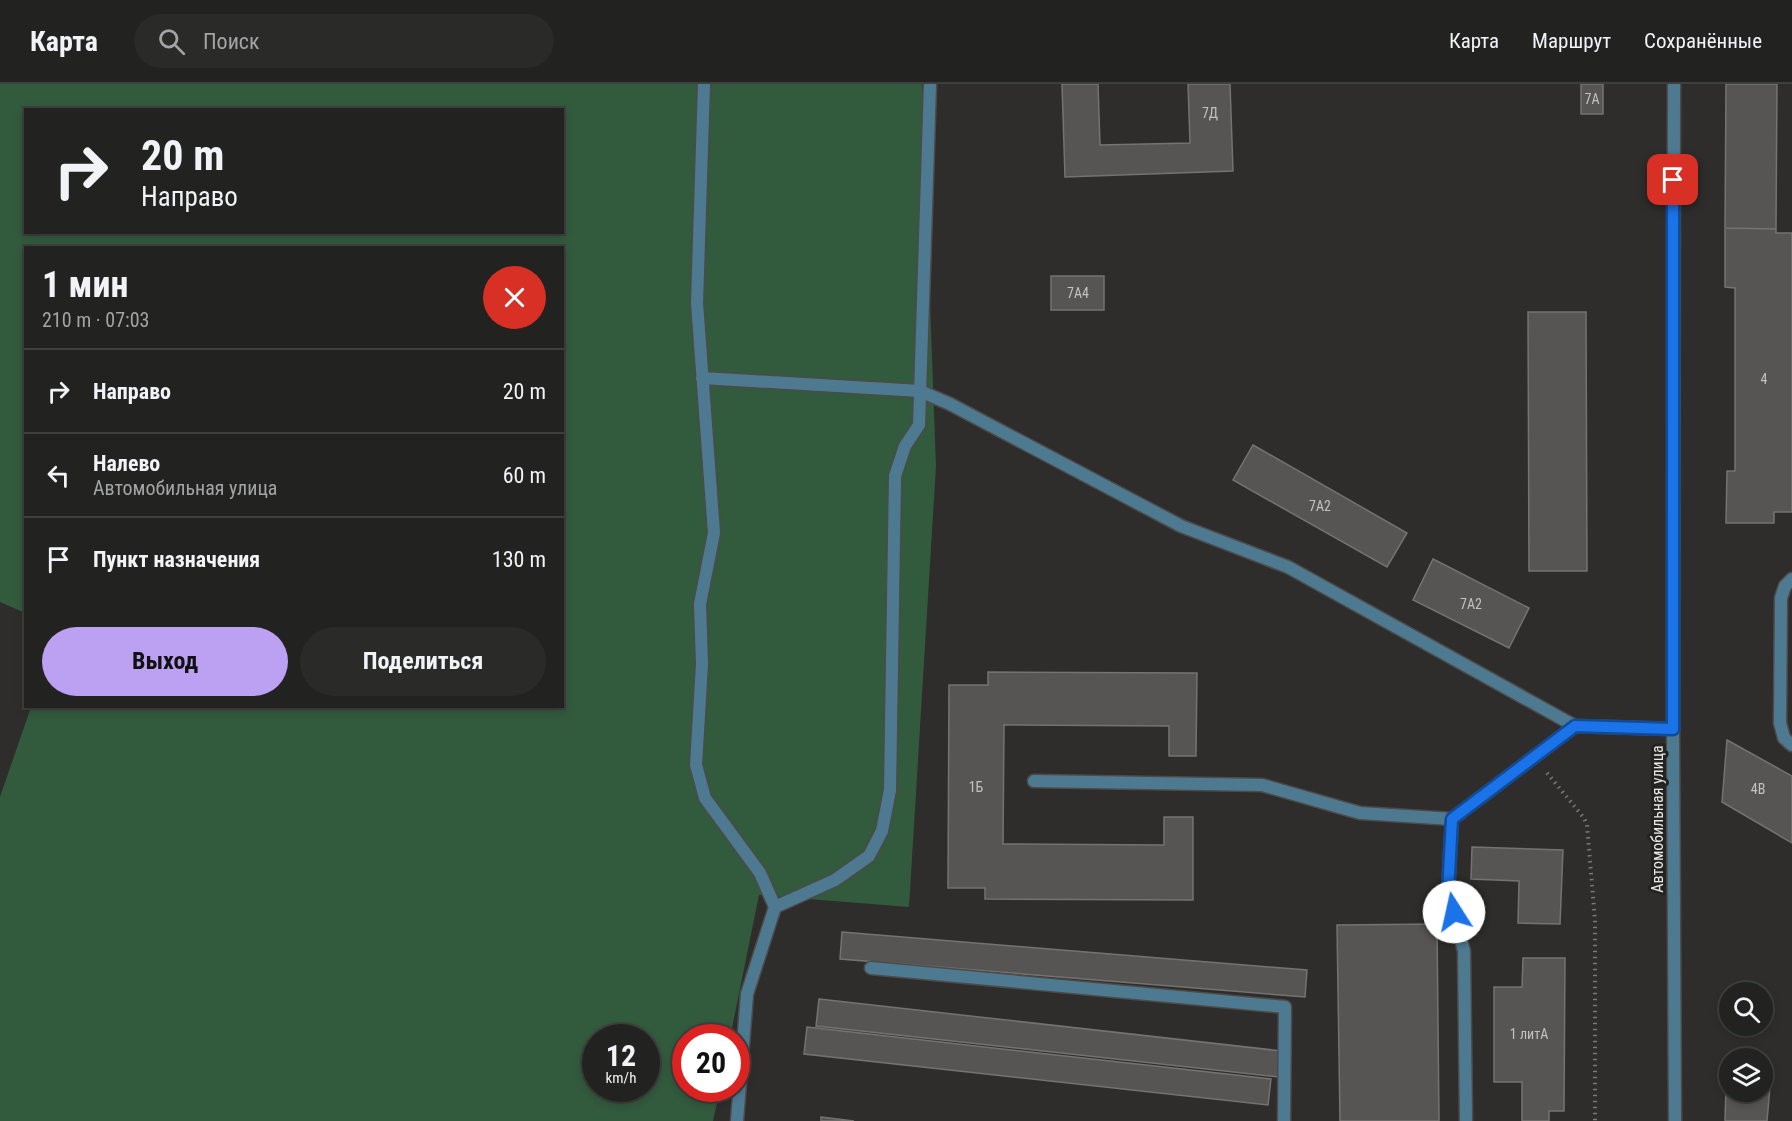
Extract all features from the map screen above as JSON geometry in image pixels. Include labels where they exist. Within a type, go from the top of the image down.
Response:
[{"type":"street","points":[[704,84],[697,303],[714,533],[700,604],[702,664],[696,765],[705,798],[760,873],[775,907],[747,994],[736,1121]]},
{"type":"street","points":[[775,907],[835,880],[869,856],[882,831],[890,790],[895,476],[905,446],[919,425],[930,84]]},
{"type":"street","name":"Автомобильная улица","points":[[1674,84],[1675,1121]]},
{"type":"street","points":[[702,378],[920,392],[950,404],[1181,526],[1288,567],[1575,726],[1673,729]]},
{"type":"street","points":[[1792,579],[1785,586],[1781,598],[1780,723],[1784,738],[1792,745]]},
{"type":"street","points":[[1034,781],[1262,785],[1360,813],[1452,819],[1575,726]]},
{"type":"street","points":[[1452,819],[1448,892],[1464,951],[1466,1121]]},
{"type":"street","points":[[871,968],[1285,1007],[1284,1121]]},
{"type":"path","points":[[1534,757],[1584,818],[1587,825],[1595,920],[1595,1121]]},
{"type":"green space","points":[[0,84],[922,84],[936,466],[909,907],[759,895],[733,1024],[672,1024],[672,1102],[717,1102],[713,1121],[0,1121],[0,797],[31,708],[564,708],[564,246],[24,246],[24,613],[0,602]]},
{"type":"building","points":[[1062,84],[1098,84],[1100,145],[1190,143],[1188,84],[1230,84],[1233,171],[1065,177]]},
{"type":"building","points":[[1581,84],[1603,84],[1603,114],[1581,114]]},
{"type":"building","points":[[1726,84],[1777,84],[1776,229],[1725,228]]},
{"type":"building","points":[[1725,228],[1776,229],[1776,233],[1792,233],[1792,512],[1774,512],[1774,523],[1726,523],[1727,471],[1735,471],[1735,288],[1725,287]]},
{"type":"building","points":[[1051,276],[1104,276],[1104,310],[1051,310]]},
{"type":"building","points":[[1528,312],[1586,312],[1587,571],[1529,571]]},
{"type":"building","points":[[1253,445],[1407,533],[1387,567],[1233,480]]},
{"type":"building","points":[[1433,559],[1529,608],[1509,648],[1413,600]]},
{"type":"building","points":[[988,672],[1197,673],[1196,756],[1169,756],[1169,726],[1004,725],[1003,844],[1164,845],[1164,817],[1193,817],[1193,900],[985,899],[985,888],[948,888],[949,685],[988,685]]},
{"type":"building","points":[[1727,740],[1792,776],[1792,843],[1722,802]]},
{"type":"building","points":[[1472,847],[1563,850],[1560,924],[1518,923],[1519,881],[1471,879]]},
{"type":"building","points":[[1437,924],[1439,1121],[1340,1121],[1337,925]]},
{"type":"building","points":[[842,932],[1307,970],[1305,997],[840,959]]},
{"type":"building","points":[[1523,958],[1565,958],[1564,1111],[1549,1111],[1549,1121],[1522,1121],[1522,1082],[1494,1082],[1494,987],[1522,987]]},
{"type":"building","points":[[819,999],[1282,1051],[1279,1077],[816,1026]]},
{"type":"building","points":[[807,1027],[1271,1079],[1268,1105],[804,1054]]},
{"type":"building","points":[[1726,1102],[1769,1102],[1767,1121],[1725,1121]]},
{"type":"building","points":[[821,1117],[854,1121],[821,1121]]},
{"type":"route","points":[[1454,912],[1448,892],[1452,819],[1575,726],[1673,729],[1673,180]]}]
